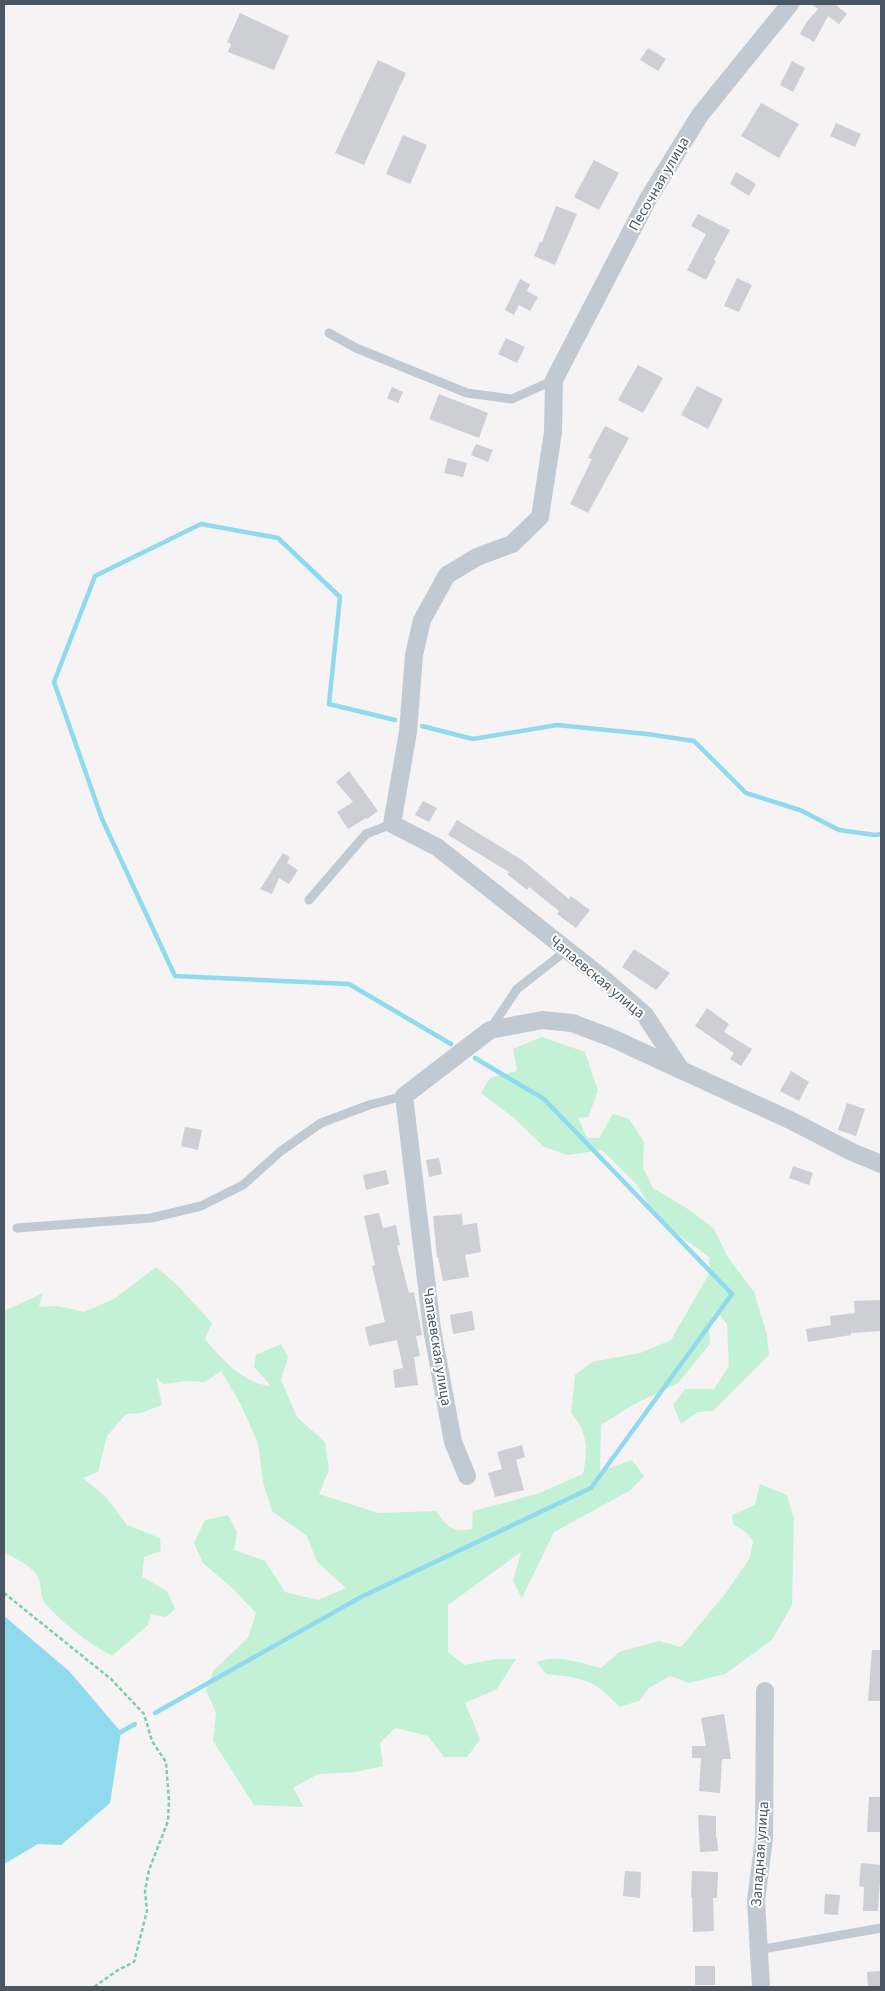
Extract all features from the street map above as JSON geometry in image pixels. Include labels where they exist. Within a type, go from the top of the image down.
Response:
[{"type":"street","name":"Песочная улица","points":[[554,380],[648,200],[700,115],[790,4]]},
{"type":"street","points":[[392,824],[408,732],[414,656],[422,620],[447,575],[477,557],[512,544],[540,517],[554,432],[554,380]]},
{"type":"street","name":"Чапаевская улица","points":[[392,824],[437,846],[605,980],[645,1015],[681,1070]]},
{"type":"street","points":[[404,1096],[490,1030],[542,1020],[572,1023],[612,1038],[881,1164]]},
{"type":"street","name":"Чапаевская улица","points":[[404,1096],[432,1329],[452,1442],[468,1476]]},
{"type":"street","name":"Западная улица","points":[[761,1987],[756,1901],[764,1838],[765,1690]]},
{"type":"lane","points":[[329,333],[356,348],[467,393],[512,400],[554,380]]},
{"type":"lane","points":[[309,900],[366,834],[392,824]]},
{"type":"lane","points":[[490,1030],[517,989],[566,950]]},
{"type":"lane","points":[[17,1228],[151,1218],[201,1206],[243,1185],[281,1150],[321,1123],[369,1105],[404,1096]]},
{"type":"lane","points":[[758,1950],[881,1928]]},
{"type":"path","points":[[4,1593],[111,1679],[144,1714],[152,1742],[166,1762],[168,1821],[148,1870],[145,1891],[147,1911],[134,1962],[118,1970],[94,1987]]},
{"type":"green space","points":[[542,1037],[585,1052],[598,1091],[588,1117],[578,1118],[587,1138],[599,1138],[613,1114],[629,1119],[644,1142],[643,1168],[653,1188],[691,1211],[714,1229],[727,1256],[754,1292],[767,1335],[769,1355],[713,1411],[698,1412],[681,1424],[673,1405],[685,1389],[714,1389],[729,1366],[727,1324],[716,1311],[709,1322],[710,1344],[678,1383],[633,1405],[601,1425],[600,1471],[632,1460],[644,1476],[631,1490],[554,1532],[522,1598],[513,1581],[521,1552],[448,1605],[448,1652],[464,1665],[496,1659],[516,1659],[497,1689],[465,1703],[480,1739],[467,1757],[444,1757],[428,1736],[395,1728],[380,1743],[383,1766],[355,1772],[318,1774],[293,1788],[304,1807],[254,1805],[213,1741],[216,1713],[206,1690],[214,1670],[248,1638],[256,1613],[232,1588],[203,1563],[194,1543],[205,1520],[228,1515],[237,1532],[234,1550],[265,1561],[285,1592],[318,1600],[346,1588],[317,1562],[307,1536],[272,1511],[263,1482],[258,1443],[240,1403],[221,1371],[205,1382],[186,1381],[163,1384],[156,1377],[162,1405],[141,1413],[126,1414],[107,1436],[98,1472],[83,1478],[106,1497],[127,1525],[160,1538],[161,1551],[144,1557],[142,1577],[167,1591],[175,1609],[166,1617],[151,1614],[148,1625],[112,1656],[76,1632],[45,1603],[36,1573],[23,1563],[4,1553],[4,1311],[43,1293],[39,1307],[58,1306],[84,1312],[114,1299],[156,1267],[177,1285],[212,1323],[205,1339],[226,1362],[242,1375],[261,1384],[271,1386],[254,1367],[256,1355],[281,1344],[288,1357],[281,1380],[297,1417],[325,1442],[329,1470],[319,1494],[378,1513],[436,1511],[443,1521],[455,1529],[472,1529],[473,1511],[537,1494],[583,1474],[586,1457],[584,1434],[571,1413],[575,1375],[592,1362],[640,1353],[671,1340],[710,1272],[709,1257],[658,1220],[637,1185],[602,1150],[568,1155],[544,1147],[514,1118],[481,1093],[490,1078],[517,1071],[513,1049]]},
{"type":"green space","points":[[760,1484],[787,1495],[794,1519],[792,1605],[772,1640],[725,1674],[689,1683],[670,1676],[649,1688],[639,1701],[619,1707],[602,1690],[586,1681],[546,1674],[537,1662],[561,1659],[601,1668],[619,1652],[659,1641],[681,1647],[725,1594],[750,1558],[753,1541],[747,1533],[733,1524],[732,1515],[755,1505]]},
{"type":"water","points":[[4,1616],[69,1671],[121,1732],[110,1803],[61,1845],[38,1844],[4,1864]]},
{"type":"building","points":[[811,4],[835,4],[847,14],[839,24],[828,16],[814,42],[800,34],[806,23],[818,9]]},
{"type":"building","points":[[240,13],[289,36],[274,70],[228,52],[231,44],[227,42]]},
{"type":"building","points":[[648,48],[666,59],[658,71],[640,60]]},
{"type":"building","points":[[378,60],[406,73],[364,165],[335,153]]},
{"type":"building","points":[[792,61],[805,68],[793,92],[780,85]]},
{"type":"building","points":[[761,103],[799,124],[779,158],[741,136]]},
{"type":"building","points":[[836,123],[861,134],[855,147],[830,136]]},
{"type":"building","points":[[403,135],[427,145],[410,184],[386,174]]},
{"type":"building","points":[[594,160],[619,173],[599,210],[574,197]]},
{"type":"building","points":[[736,172],[756,184],[749,196],[730,184]]},
{"type":"building","points":[[556,206],[577,214],[555,265],[534,256],[540,242],[542,242]]},
{"type":"building","points":[[698,214],[730,230],[706,280],[687,270],[706,234],[691,226]]},
{"type":"building","points":[[737,278],[752,285],[739,312],[724,306]]},
{"type":"building","points":[[520,279],[530,284],[527,291],[538,297],[530,311],[519,305],[514,315],[505,310]]},
{"type":"building","points":[[506,338],[525,347],[517,363],[498,354]]},
{"type":"building","points":[[638,365],[663,378],[643,413],[618,400]]},
{"type":"building","points":[[697,386],[723,399],[708,429],[681,415]]},
{"type":"building","points":[[392,387],[403,392],[398,403],[387,398]]},
{"type":"building","points":[[439,394],[488,413],[479,438],[429,419]]},
{"type":"building","points":[[605,426],[629,438],[588,513],[570,504],[592,459],[588,458]]},
{"type":"building","points":[[476,444],[493,450],[488,462],[471,455]]},
{"type":"building","points":[[448,458],[467,463],[463,477],[444,473]]},
{"type":"building","points":[[349,771],[378,811],[348,829],[337,812],[353,802],[336,782]]},
{"type":"building","points":[[423,801],[437,808],[429,822],[415,815]]},
{"type":"building","points":[[457,820],[522,860],[569,899],[571,896],[590,910],[576,928],[557,914],[559,911],[529,887],[527,890],[507,874],[509,872],[448,835]]},
{"type":"building","points":[[283,853],[290,857],[287,863],[298,870],[289,884],[279,878],[272,894],[260,889]]},
{"type":"building","points":[[634,949],[670,973],[656,990],[622,967]]},
{"type":"building","points":[[707,1008],[729,1024],[724,1032],[752,1049],[741,1066],[730,1059],[734,1053],[695,1026]]},
{"type":"building","points":[[791,1071],[809,1082],[799,1101],[780,1091]]},
{"type":"building","points":[[847,1103],[865,1109],[856,1136],[838,1130]]},
{"type":"building","points":[[185,1127],[202,1130],[198,1150],[181,1146]]},
{"type":"building","points":[[439,1158],[442,1174],[429,1177],[426,1160]]},
{"type":"building","points":[[793,1166],[813,1173],[809,1185],[789,1178]]},
{"type":"building","points":[[386,1170],[389,1184],[366,1190],[363,1175]]},
{"type":"building","points":[[379,1213],[383,1228],[396,1225],[400,1245],[397,1246],[409,1293],[414,1292],[422,1335],[416,1336],[420,1356],[414,1357],[418,1385],[395,1388],[393,1370],[403,1368],[397,1340],[369,1346],[365,1327],[385,1322],[372,1266],[375,1265],[364,1216]]},
{"type":"building","points":[[462,1214],[463,1225],[477,1223],[481,1252],[465,1255],[469,1277],[443,1281],[437,1257],[433,1216]]},
{"type":"building","points":[[881,1300],[881,1331],[851,1333],[851,1335],[808,1342],[806,1329],[831,1325],[830,1316],[855,1313],[854,1301]]},
{"type":"building","points":[[472,1311],[475,1330],[453,1334],[450,1315]]},
{"type":"building","points":[[522,1445],[525,1457],[516,1460],[524,1490],[495,1497],[488,1473],[502,1469],[497,1452]]},
{"type":"building","points":[[872,1650],[881,1650],[881,1701],[868,1701]]},
{"type":"building","points":[[724,1714],[731,1759],[722,1759],[720,1793],[699,1791],[701,1758],[692,1758],[692,1746],[706,1746],[701,1718]]},
{"type":"building","points":[[869,1797],[881,1797],[881,1832],[867,1832]]},
{"type":"building","points":[[698,1815],[716,1816],[718,1851],[700,1852]]},
{"type":"building","points":[[861,1863],[881,1865],[878,1911],[863,1911],[864,1887],[859,1886]]},
{"type":"building","points":[[625,1871],[641,1872],[640,1898],[623,1896]]},
{"type":"building","points":[[692,1871],[718,1872],[717,1898],[713,1898],[714,1931],[693,1932]]},
{"type":"building","points":[[825,1894],[840,1895],[838,1915],[824,1914]]},
{"type":"building","points":[[695,1966],[715,1966],[715,1985],[695,1985]]},
{"type":"building","points":[[881,1971],[881,1987],[868,1987],[867,1972]]},
{"type":"waterway","points":[[395,720],[329,704],[340,597],[278,538],[201,524],[95,576],[54,682],[102,819],[175,976],[349,984],[451,1044]]},
{"type":"waterway","points":[[422,726],[473,739],[557,725],[647,734],[694,741],[746,793],[800,810],[839,830],[875,835],[881,834]]},
{"type":"waterway","points":[[155,1713],[361,1597],[591,1488],[732,1294],[544,1099],[475,1058]]},
{"type":"waterway","points":[[121,1732],[135,1724]]}]
